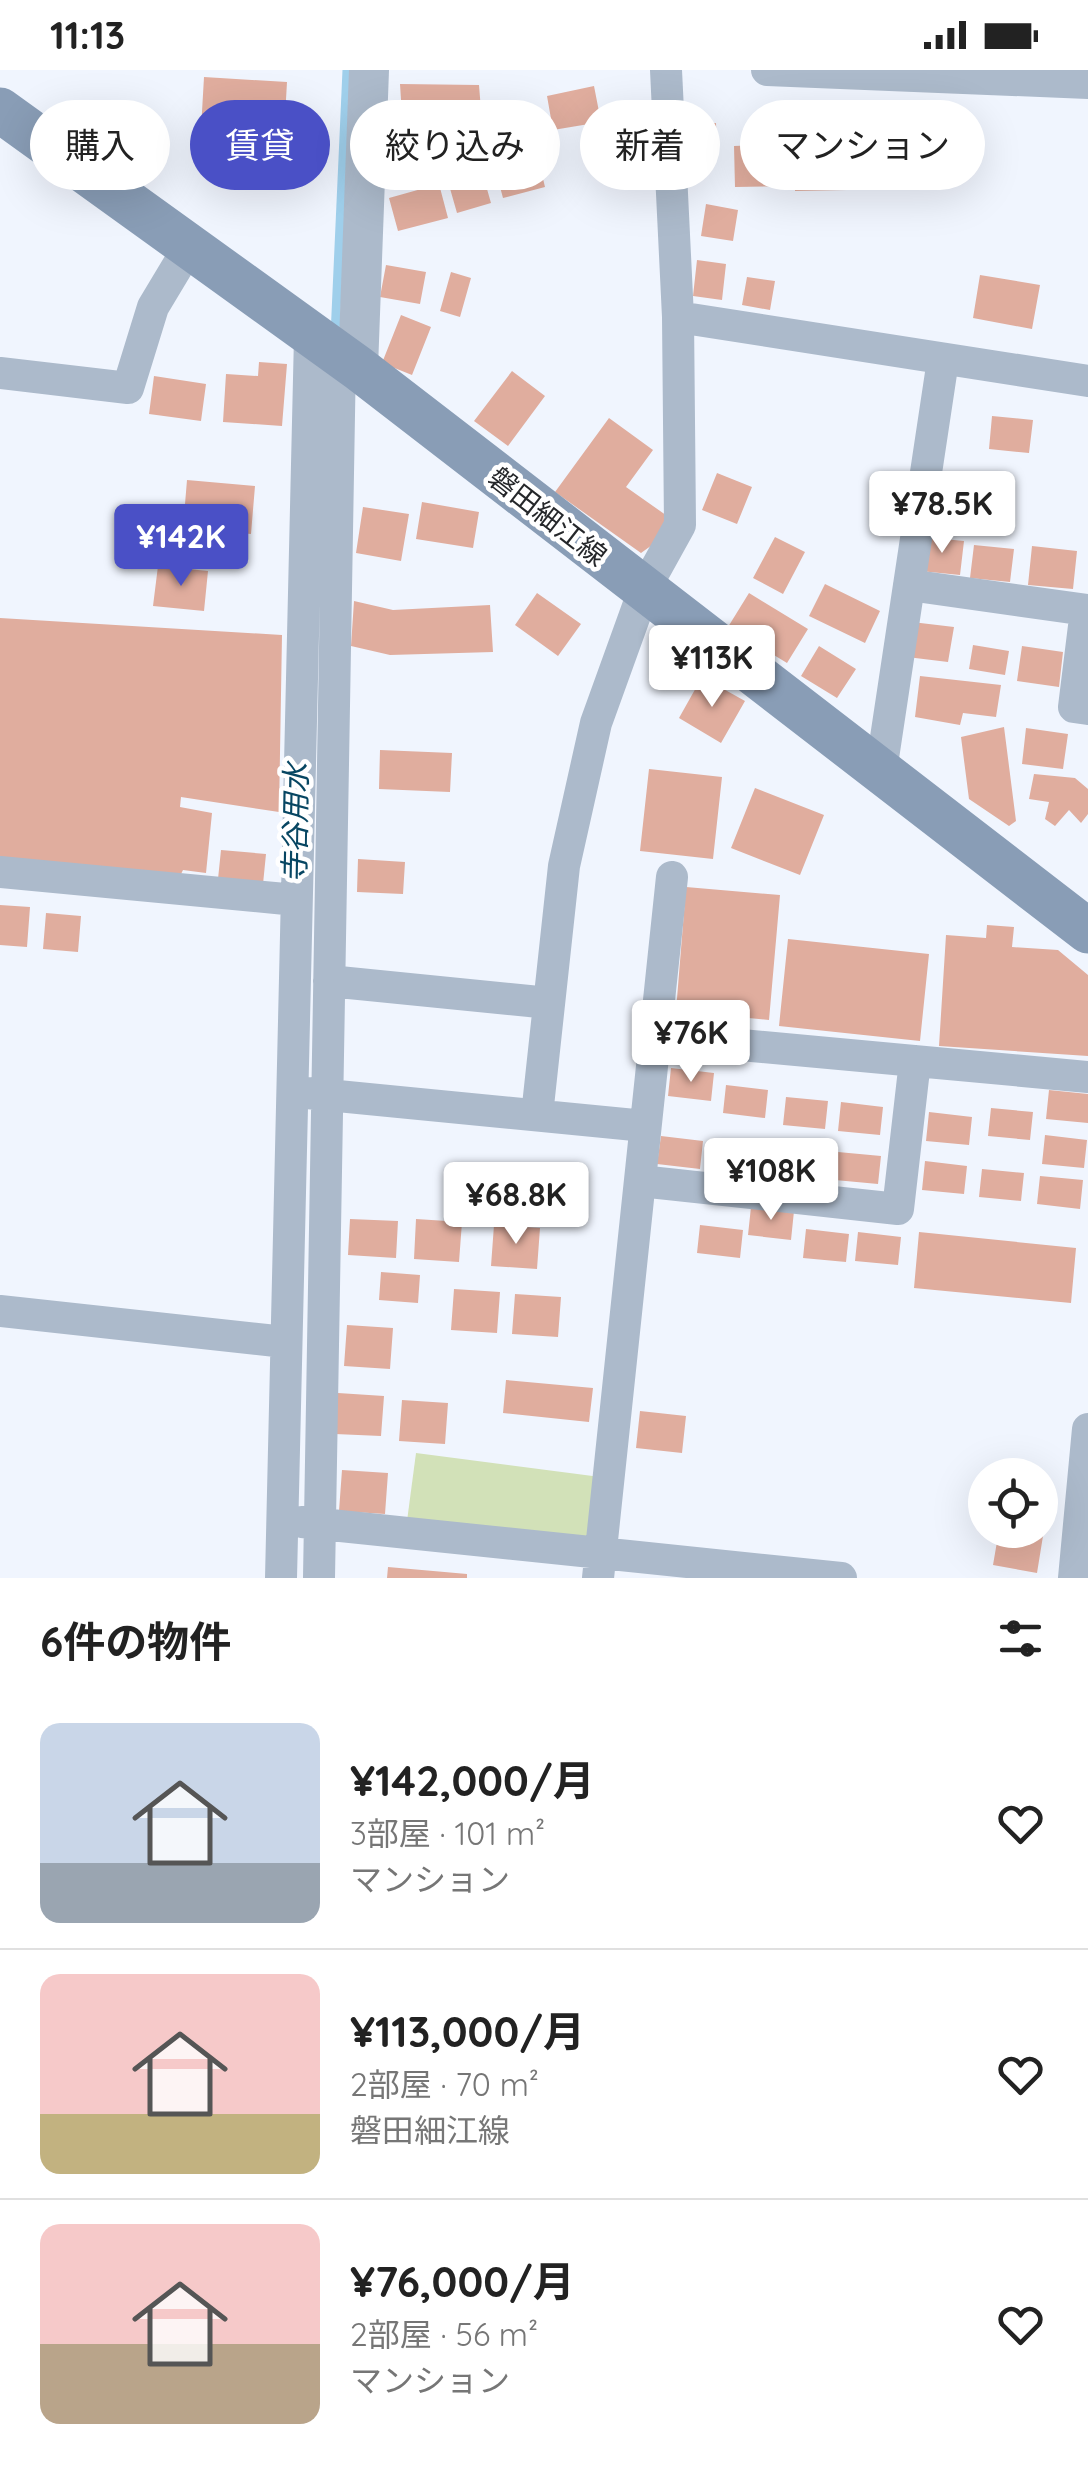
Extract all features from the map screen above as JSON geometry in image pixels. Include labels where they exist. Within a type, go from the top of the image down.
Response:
[{"type":"main road","name":"磐田細江線","points":[[0,110],[336,354],[1088,931]]},
{"type":"street","points":[[319,1578],[309,1093],[296,900],[336,354],[368,70]]},
{"type":"street","points":[[537,1115],[564,866],[596,723],[644,590],[680,525],[678,316],[666,70]]},
{"type":"street","points":[[767,70],[1088,83]]},
{"type":"street","points":[[0,373],[128,388],[152,306],[189,248]]},
{"type":"street","points":[[678,316],[1088,381]]},
{"type":"street","points":[[281,1578],[285,1342],[309,1093],[330,981],[336,354]]},
{"type":"street","points":[[881,771],[942,360]]},
{"type":"street","points":[[909,585],[1086,610],[1074,707],[1088,709]]},
{"type":"street","points":[[0,872],[296,900]]},
{"type":"street","points":[[599,1566],[672,878]]},
{"type":"street","points":[[330,981],[549,1002]]},
{"type":"street","points":[[655,1038],[1088,1077]]},
{"type":"street","points":[[640,1180],[898,1208],[915,1062]]},
{"type":"street","points":[[309,1093],[645,1126]]},
{"type":"street","points":[[0,1310],[285,1342]]},
{"type":"street","points":[[1074,1578],[1088,1428]]},
{"type":"street","points":[[282,1520],[599,1566],[840,1578]]},
{"type":"green space","points":[[416,1453],[608,1478],[601,1547],[407,1521]]},
{"type":"building","points":[[204,77],[287,82],[286,100],[203,100]]},
{"type":"building","points":[[400,84],[479,85],[480,100],[401,100]]},
{"type":"building","points":[[594,86],[597,100],[580,100],[580,126],[560,129],[560,100],[548,100],[547,96]]},
{"type":"building","points":[[734,146],[740,146],[740,187],[735,187]]},
{"type":"building","points":[[418,190],[441,190],[448,218],[398,231],[389,198]]},
{"type":"building","points":[[450,190],[487,190],[491,203],[457,213]]},
{"type":"building","points":[[501,190],[534,190],[503,198]]},
{"type":"building","points":[[706,204],[738,210],[733,241],[701,236]]},
{"type":"building","points":[[697,260],[726,264],[722,300],[693,296]]},
{"type":"building","points":[[386,265],[426,272],[420,304],[380,297]]},
{"type":"building","points":[[451,272],[471,278],[460,317],[440,311]]},
{"type":"building","points":[[980,275],[1040,285],[1032,329],[973,318]]},
{"type":"building","points":[[747,277],[775,281],[770,310],[742,305]]},
{"type":"building","points":[[401,315],[431,327],[412,375],[382,363]]},
{"type":"building","points":[[259,362],[287,364],[282,426],[223,422],[226,374],[258,376]]},
{"type":"building","points":[[512,371],[545,396],[508,446],[474,421]]},
{"type":"building","points":[[154,376],[206,384],[201,421],[149,414]]},
{"type":"building","points":[[992,416],[1033,420],[1029,453],[989,449]]},
{"type":"building","points":[[609,418],[653,450],[626,487],[680,525],[641,553],[555,492]]},
{"type":"building","points":[[717,473],[752,487],[737,524],[702,510]]},
{"type":"building","points":[[187,480],[255,486],[251,534],[183,528]]},
{"type":"building","points":[[422,502],[479,512],[473,548],[416,539]]},
{"type":"building","points":[[363,507],[409,514],[401,561],[356,553]]},
{"type":"building","points":[[775,537],[805,552],[783,594],[753,578]]},
{"type":"building","points":[[924,537],[964,541],[960,575],[920,571]]},
{"type":"building","points":[[974,545],[1014,549],[1010,582],[970,578]]},
{"type":"building","points":[[1032,546],[1077,551],[1073,589],[1028,585]]},
{"type":"building","points":[[158,566],[208,571],[204,611],[153,606]]},
{"type":"building","points":[[825,584],[880,611],[865,643],[809,616]]},
{"type":"building","points":[[537,593],[581,624],[558,656],[515,625]]},
{"type":"building","points":[[749,593],[808,629],[787,663],[728,627]]},
{"type":"building","points":[[354,601],[393,610],[490,605],[493,652],[390,655],[351,646]]},
{"type":"building","points":[[0,618],[282,635],[279,812],[181,797],[180,807],[212,813],[206,873],[183,870],[178,880],[0,862]]},
{"type":"building","points":[[912,622],[954,627],[948,662],[907,657]]},
{"type":"building","points":[[973,645],[1009,651],[1005,675],[969,669]]},
{"type":"building","points":[[819,646],[856,669],[837,698],[801,676]]},
{"type":"building","points":[[1022,646],[1063,652],[1059,687],[1017,681]]},
{"type":"building","points":[[920,676],[1001,685],[996,717],[963,713],[960,725],[915,717]]},
{"type":"building","points":[[702,677],[745,701],[721,743],[679,718]]},
{"type":"building","points":[[1004,727],[1016,821],[1009,826],[969,799],[961,737]]},
{"type":"building","points":[[1026,728],[1068,734],[1063,769],[1022,764]]},
{"type":"building","points":[[380,750],[452,753],[450,792],[379,789]]},
{"type":"building","points":[[649,769],[722,777],[713,859],[640,851]]},
{"type":"building","points":[[1034,774],[1075,778],[1088,789],[1088,814],[1081,823],[1069,810],[1055,826],[1045,819],[1049,802],[1029,799]]},
{"type":"building","points":[[755,788],[824,815],[800,875],[731,848]]},
{"type":"building","points":[[221,850],[266,854],[263,884],[218,879]]},
{"type":"building","points":[[358,859],[405,862],[403,894],[357,892]]},
{"type":"building","points":[[686,887],[780,895],[769,1020],[676,1011]]},
{"type":"building","points":[[0,905],[30,907],[27,947],[0,945]]},
{"type":"building","points":[[46,913],[81,916],[78,952],[43,949]]},
{"type":"building","points":[[987,925],[1014,927],[1012,947],[1058,950],[1088,975],[1088,1056],[939,1046],[946,935],[986,938]]},
{"type":"building","points":[[788,939],[929,954],[920,1041],[779,1026]]},
{"type":"building","points":[[671,1068],[714,1073],[711,1101],[668,1096]]},
{"type":"building","points":[[726,1085],[768,1090],[765,1118],[723,1113]]},
{"type":"building","points":[[1049,1090],[1088,1094],[1088,1123],[1046,1119]]},
{"type":"building","points":[[786,1097],[828,1101],[825,1129],[783,1125]]},
{"type":"building","points":[[841,1102],[883,1107],[880,1135],[838,1131]]},
{"type":"building","points":[[991,1108],[1033,1112],[1030,1140],[988,1136]]},
{"type":"building","points":[[929,1112],[972,1117],[969,1145],[926,1141]]},
{"type":"building","points":[[1045,1135],[1087,1140],[1084,1168],[1042,1164]]},
{"type":"building","points":[[661,1136],[703,1141],[700,1169],[657,1164]]},
{"type":"building","points":[[721,1142],[763,1146],[760,1174],[717,1170]]},
{"type":"building","points":[[783,1150],[825,1154],[822,1182],[780,1178]]},
{"type":"building","points":[[838,1152],[881,1156],[878,1184],[835,1180]]},
{"type":"building","points":[[925,1161],[967,1166],[964,1194],[922,1190]]},
{"type":"building","points":[[982,1169],[1024,1173],[1021,1201],[979,1197]]},
{"type":"building","points":[[1040,1176],[1083,1180],[1080,1209],[1037,1204]]},
{"type":"building","points":[[751,1207],[794,1211],[791,1240],[748,1235]]},
{"type":"building","points":[[350,1219],[398,1221],[396,1258],[348,1255]]},
{"type":"building","points":[[416,1219],[462,1222],[459,1262],[414,1259]]},
{"type":"building","points":[[494,1225],[540,1228],[537,1269],[491,1266]]},
{"type":"building","points":[[700,1225],[743,1230],[740,1258],[697,1253]]},
{"type":"building","points":[[806,1229],[849,1234],[846,1262],[803,1258]]},
{"type":"building","points":[[858,1232],[901,1237],[898,1265],[855,1261]]},
{"type":"building","points":[[919,1232],[1076,1248],[1071,1303],[914,1288]]},
{"type":"building","points":[[381,1272],[420,1275],[418,1303],[379,1300]]},
{"type":"building","points":[[454,1289],[500,1292],[497,1333],[451,1330]]},
{"type":"building","points":[[515,1294],[561,1297],[558,1337],[512,1334]]},
{"type":"building","points":[[347,1325],[393,1328],[390,1369],[344,1366]]},
{"type":"building","points":[[506,1380],[593,1388],[589,1422],[503,1413]]},
{"type":"building","points":[[338,1393],[384,1396],[381,1436],[335,1434]]},
{"type":"building","points":[[402,1400],[448,1403],[445,1444],[399,1441]]},
{"type":"building","points":[[640,1411],[686,1416],[682,1453],[636,1448]]},
{"type":"building","points":[[342,1470],[388,1473],[385,1514],[339,1511]]},
{"type":"building","points":[[996,1548],[1041,1548],[1037,1573],[993,1565]]},
{"type":"building","points":[[388,1567],[467,1574],[467,1578],[387,1578]]},
{"type":"waterway","name":"寺谷用水","points":[[335,336],[347,70]]}]
